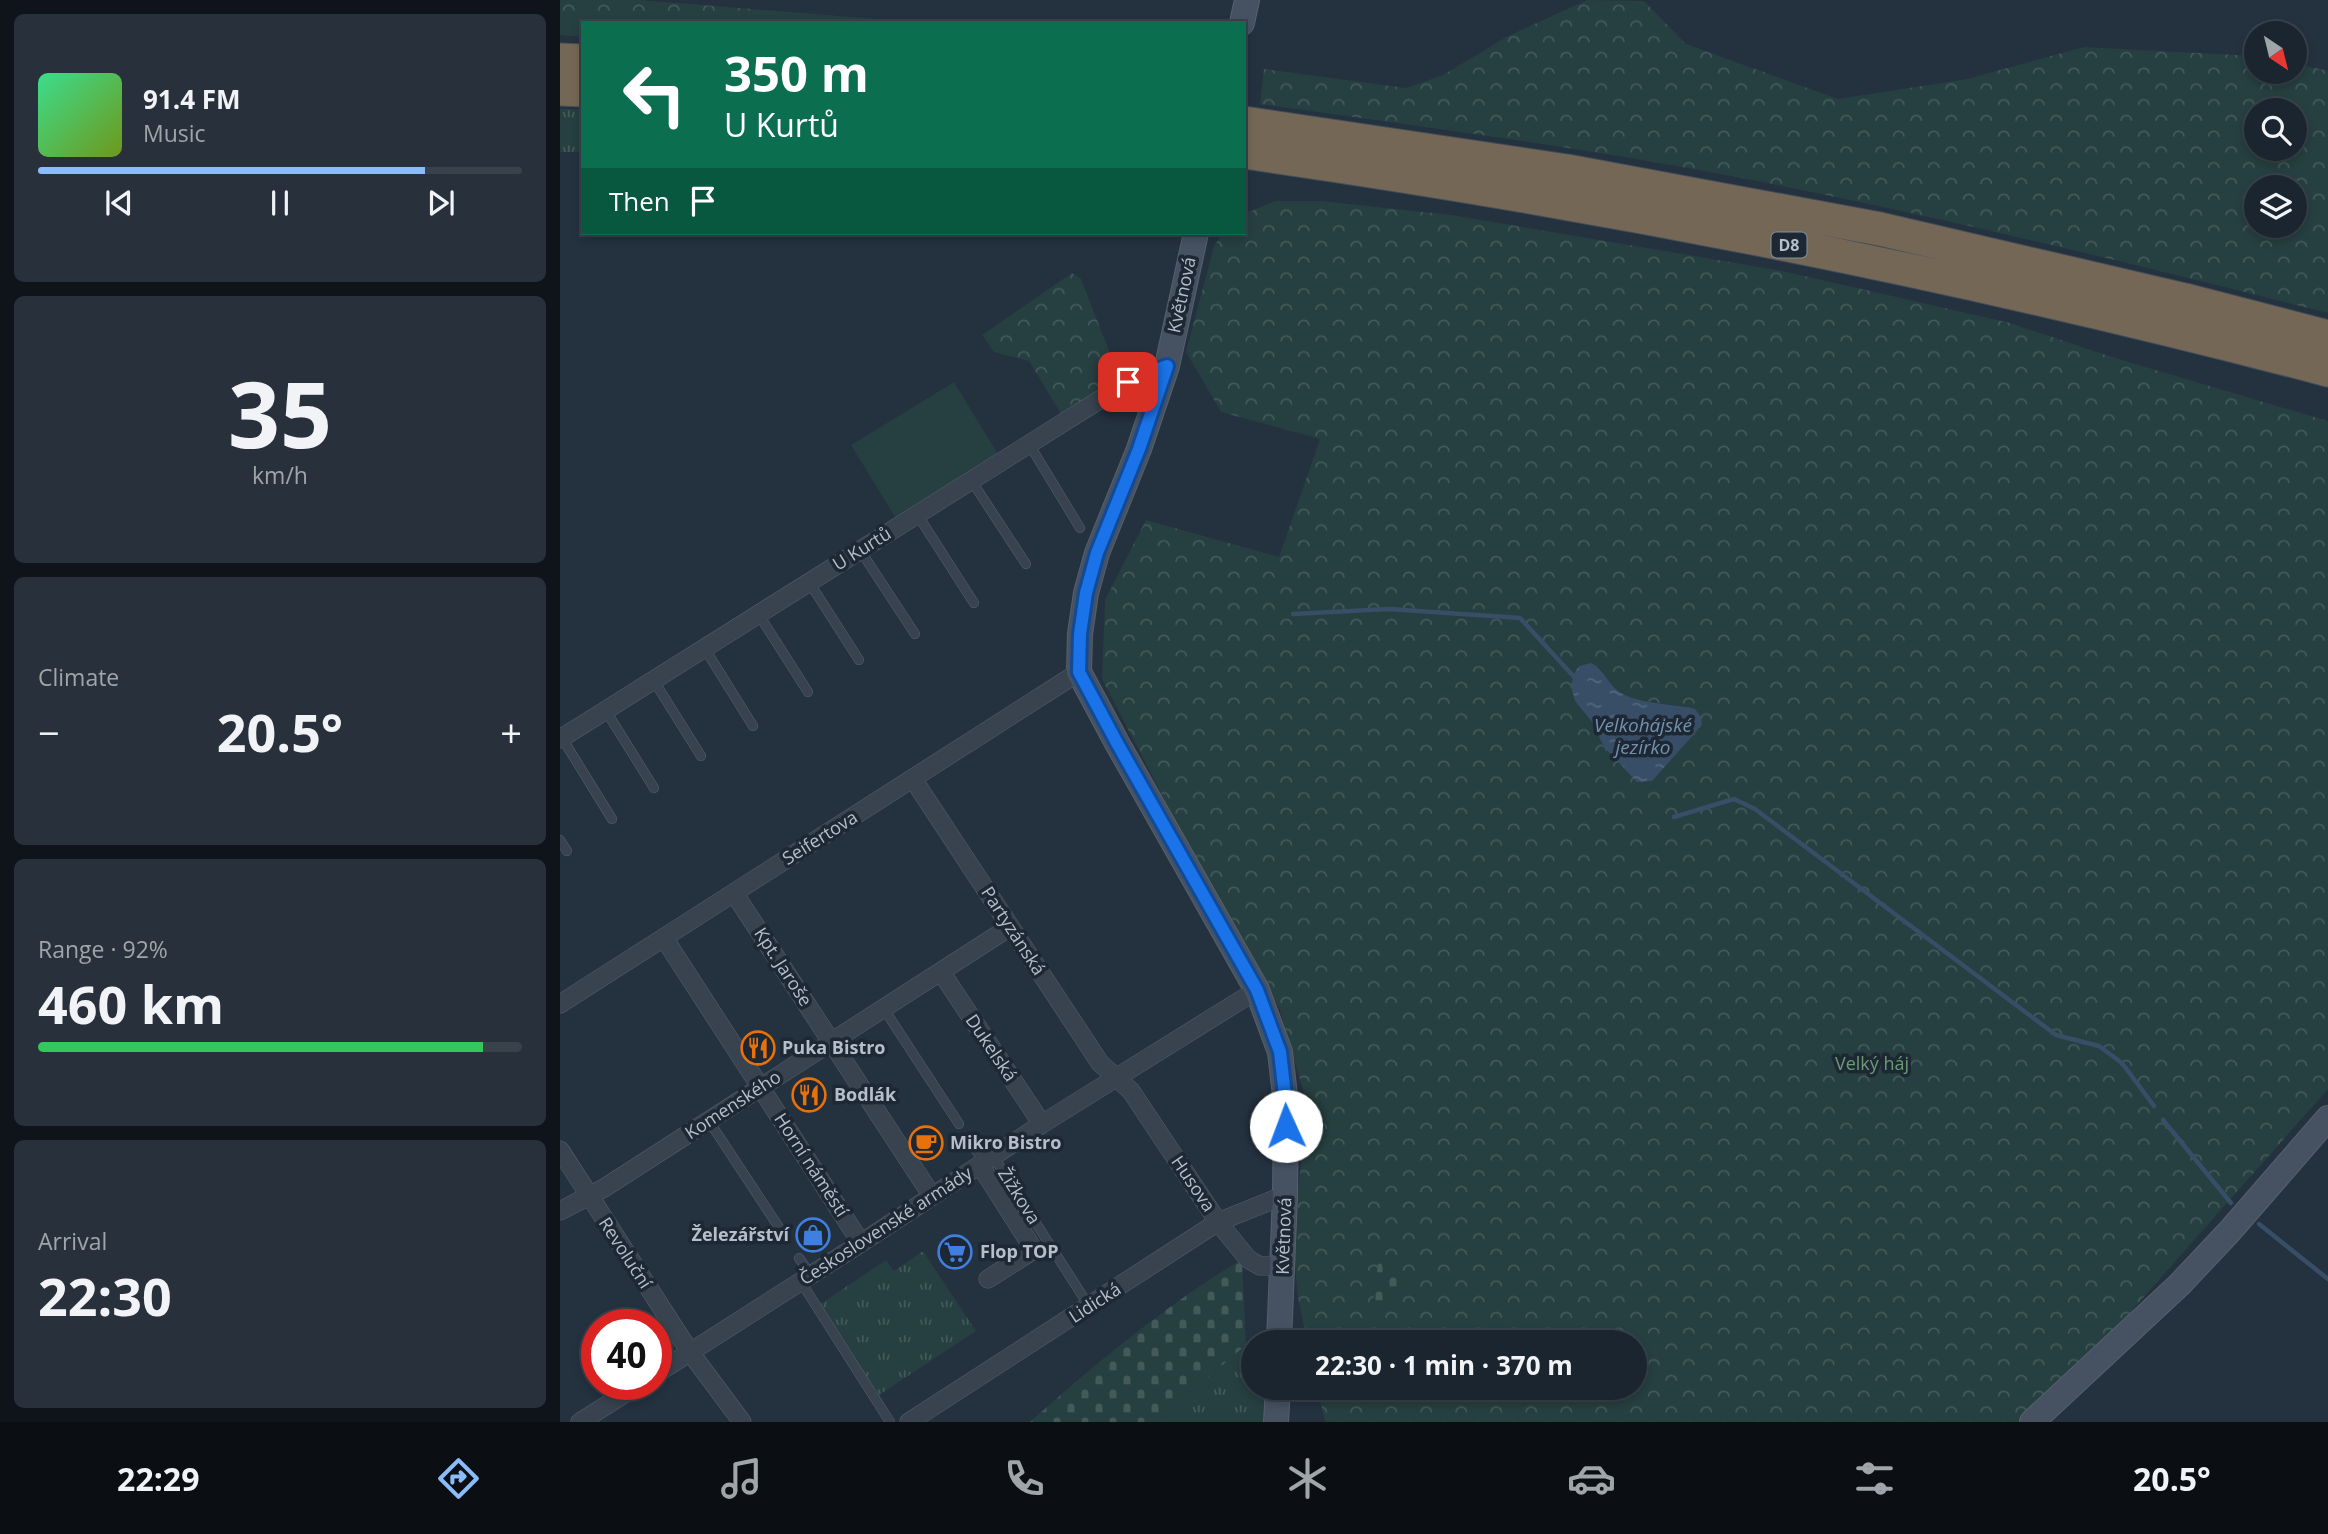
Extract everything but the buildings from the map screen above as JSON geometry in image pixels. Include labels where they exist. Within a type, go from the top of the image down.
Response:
[{"type":"highway","points":[[560,60],[581,61]]},
{"type":"highway","points":[[560,89],[581,90]]},
{"type":"highway","name":"D8","points":[[1246,123],[1567,171],[1880,229],[2185,300],[2328,337]]},
{"type":"highway","name":"D8","points":[[1246,152],[1565,202],[1877,262],[2177,330],[2328,370]]},
{"type":"street","points":[[1242,21],[1247,0]]},
{"type":"street","name":"Květnová","points":[[1196,235],[1167,366],[1139,449],[1097,553],[1086,593],[1080,634],[1079,672],[1257,990],[1280,1052],[1286,1104],[1280,1330]]},
{"type":"street","name":"U Kurtů","points":[[561,739],[1128,382],[1167,366]]},
{"type":"street","name":"Seifertova","points":[[560,1004],[1079,672]]},
{"type":"street","name":"Partyzánská","points":[[914,779],[1100,1063],[1117,1079]]},
{"type":"street","name":"Kpt. Jaroše","points":[[734,892],[832,1042]]},
{"type":"street","name":"Komenského","points":[[560,1211],[589,1196],[709,1121],[1010,927]]},
{"type":"street","name":"Horní náměstí","points":[[664,938],[861,1243]]},
{"type":"street","name":"Dukelská","points":[[941,972],[1042,1124]]},
{"type":"street","name":"Československé armády","points":[[672,1364],[1042,1124],[1257,990]]},
{"type":"street","points":[[832,1042],[932,1196]]},
{"type":"street","name":"Husova","points":[[1117,1079],[1130,1091],[1218,1222],[1248,1259],[1260,1266],[1283,1266]]},
{"type":"street","points":[[2032,1422],[2179,1284],[2253,1205],[2328,1118]]},
{"type":"street","name":"Revoluční","points":[[560,1150],[690,1352],[742,1422]]},
{"type":"street","name":"Žižkova","points":[[986,1161],[1034,1250],[988,1279]]},
{"type":"street","name":"Lidická","points":[[909,1422],[1218,1222],[1285,1195]]},
{"type":"street","points":[[580,1422],[615,1400]]},
{"type":"street","points":[[1276,1422],[1277,1400]]},
{"type":"lane","points":[[1028,444],[1080,528]]},
{"type":"lane","points":[[971,480],[1026,564]]},
{"type":"lane","points":[[917,514],[974,603]]},
{"type":"lane","points":[[860,550],[915,634]]},
{"type":"lane","points":[[809,582],[859,660]]},
{"type":"lane","points":[[759,615],[808,692]]},
{"type":"lane","points":[[705,649],[753,726]]},
{"type":"lane","points":[[654,681],[701,756]]},
{"type":"lane","points":[[606,711],[654,788]]},
{"type":"lane","points":[[561,739],[612,819]]},
{"type":"lane","points":[[560,840],[567,852]]},
{"type":"lane","points":[[884,1009],[959,1124]]},
{"type":"lane","points":[[709,1121],[784,1236]]},
{"type":"lane","points":[[973,1146],[986,1161]]},
{"type":"lane","name":"Žižkova","points":[[986,1161],[1089,1306]]},
{"type":"lane","points":[[799,1258],[806,1279],[890,1422]]},
{"type":"green space","points":[[560,0],[640,0],[903,21],[581,21],[581,37],[560,35]]},
{"type":"green space","points":[[1587,0],[1644,1],[1686,44],[1838,99],[1967,79],[2084,47],[2244,55],[2244,84],[2307,84],[2307,66],[2328,71],[2328,313],[1956,223],[1731,176],[1555,146],[1260,104],[1264,69],[1406,88],[1443,75],[1508,36]]},
{"type":"green space","points":[[560,109],[581,109],[581,152],[560,152]]},
{"type":"green space","name":"Velký háj","points":[[1275,201],[1322,201],[1452,215],[1783,271],[2010,323],[2112,357],[2328,421],[2328,1089],[2103,1343],[2018,1422],[1325,1422],[1320,1400],[1647,1400],[1647,1330],[1305,1330],[1298,1297],[1292,1232],[1301,1166],[1300,1125],[1304,1093],[1279,1007],[1176,822],[1102,679],[1105,600],[1146,520],[1279,557],[1320,439],[1221,412],[1186,352],[1214,246],[1222,235],[1246,235],[1246,213]],"holes":[[[1599,667],[1615,690],[1641,700],[1695,709],[1701,717],[1604,747],[1592,722],[1575,701]]]},
{"type":"green space","points":[[1072,273],[1081,279],[1120,379],[1061,414],[1029,361],[994,352],[982,335]]},
{"type":"green space","points":[[954,382],[998,454],[895,517],[851,445]]},
{"type":"green space","points":[[923,1251],[976,1331],[879,1395],[819,1305],[886,1260],[894,1271]]},
{"type":"green space","points":[[1379,1257],[1397,1269],[1401,1286],[1392,1302],[1372,1309]]},
{"type":"green space","points":[[1242,1259],[1245,1330],[1241,1330],[1241,1349],[1156,1422],[1030,1422],[1132,1336]]},
{"type":"green space","points":[[1241,1349],[1241,1400],[1267,1400],[1267,1422],[1156,1422]]},
{"type":"water","name":"Velkohájské jezírko","points":[[1591,663],[1614,688],[1625,695],[1643,701],[1695,709],[1701,717],[1702,725],[1652,781],[1637,782],[1604,747],[1592,722],[1575,701],[1571,686],[1574,674],[1579,666]]},
{"type":"waterway","points":[[1293,614],[1389,609],[1520,618],[1576,679]]},
{"type":"waterway","points":[[1674,817],[1734,799],[1755,809],[2056,1035],[2099,1046],[2122,1063],[2154,1106]]},
{"type":"waterway","points":[[2163,1120],[2231,1203]]},
{"type":"waterway","points":[[2259,1224],[2328,1279]]},
{"type":"place","name":"Puka Bistro","points":[[758,1048]]},
{"type":"place","name":"Bodlák","points":[[809,1095]]},
{"type":"place","name":"Mikro Bistro","points":[[926,1143]]},
{"type":"place","name":"Železářství","points":[[813,1235]]},
{"type":"place","name":"Flop TOP","points":[[955,1252]]},
{"type":"route","points":[[1128,382],[1167,366],[1139,449],[1097,553],[1086,593],[1080,634],[1079,672],[1257,990],[1280,1052],[1286,1126]]}]
